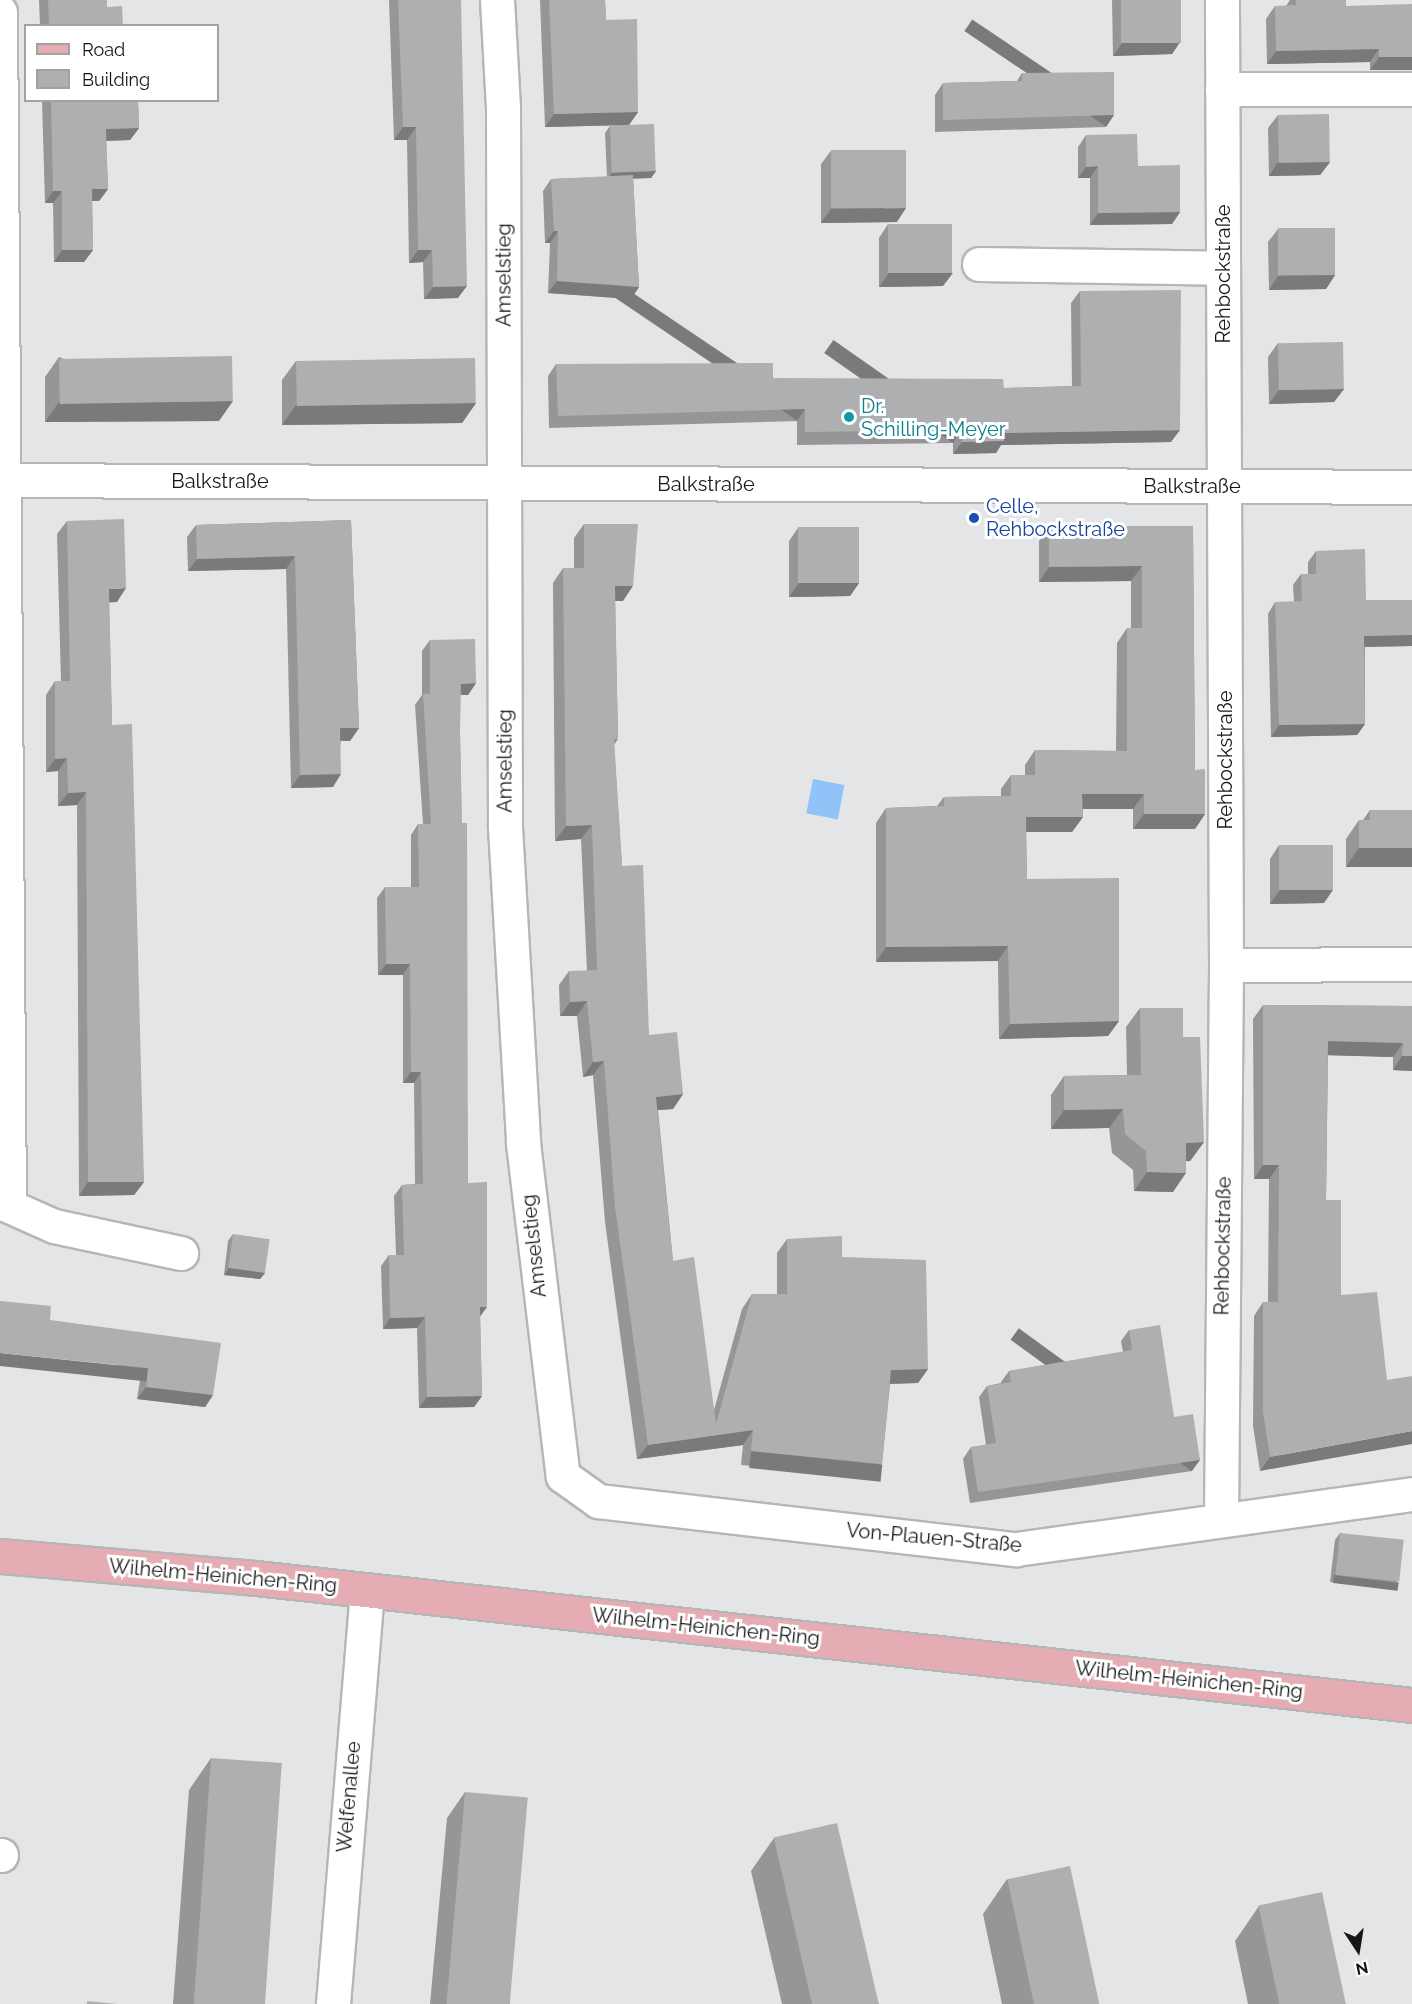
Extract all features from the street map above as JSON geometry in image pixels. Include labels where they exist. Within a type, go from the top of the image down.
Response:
[{"type":"main road","name":"Wilhelm-Heinichen-Ring","points":[[0,1556],[367,1590],[1412,1705]]},
{"type":"street","name":"Amselstieg","points":[[497,0],[503,110],[505,827],[523,1143],[563,1476],[598,1501]]},
{"type":"street","name":"Rehbockstraße","points":[[1221,1519],[1226,966],[1222,0]]},
{"type":"street","points":[[0,12],[5,1203],[54,1226],[182,1253]]},
{"type":"street","points":[[1222,89],[1412,89]]},
{"type":"street","points":[[979,264],[1223,268]]},
{"type":"street","name":"Balkstraße","points":[[3,480],[1412,487]]},
{"type":"street","points":[[1226,966],[1412,964]]},
{"type":"street","name":"Von-Plauen-Straße","points":[[598,1501],[1016,1549],[1412,1494]]},
{"type":"street","name":"Welfenallee","points":[[333,2004],[367,1590]]},
{"type":"water","points":[[813,779],[844,785],[838,819],[806,813]]},
{"type":"building","points":[[48,0],[107,0],[107,7],[122,6],[123,24],[49,24]]},
{"type":"building","points":[[398,0],[461,0],[467,286],[433,287],[432,250],[418,250],[416,127],[403,127]]},
{"type":"building","points":[[549,0],[605,0],[606,20],[637,19],[638,112],[554,114]]},
{"type":"building","points":[[1121,0],[1181,0],[1181,43],[1121,43]]},
{"type":"building","points":[[1296,0],[1346,0],[1346,6],[1412,4],[1412,57],[1379,57],[1379,49],[1276,51],[1275,6],[1296,5]]},
{"type":"building","points":[[1114,72],[1114,115],[943,120],[943,83],[1022,81],[1022,73]]},
{"type":"building","points":[[51,102],[138,102],[139,128],[106,129],[108,189],[92,189],[93,250],[62,250],[62,191],[53,191]]},
{"type":"building","points":[[1329,114],[1330,162],[1279,163],[1278,115]]},
{"type":"building","points":[[654,124],[656,171],[612,173],[610,126]]},
{"type":"building","points":[[1137,134],[1138,166],[1180,165],[1180,212],[1098,213],[1098,166],[1086,167],[1086,135]]},
{"type":"building","points":[[831,150],[906,150],[906,208],[831,208]]},
{"type":"building","points":[[633,175],[639,287],[557,281],[558,231],[554,231],[551,179]]},
{"type":"building","points":[[888,224],[952,224],[952,273],[888,273]]},
{"type":"building","points":[[1278,228],[1335,228],[1335,275],[1278,275]]},
{"type":"building","points":[[1181,290],[1180,430],[1004,433],[1004,441],[962,442],[962,430],[805,432],[805,409],[558,416],[556,364],[773,363],[773,378],[1003,379],[1004,388],[1081,386],[1080,291]]},
{"type":"building","points":[[1343,342],[1344,389],[1279,390],[1278,343]]},
{"type":"building","points":[[232,356],[233,401],[60,404],[59,359]]},
{"type":"building","points":[[475,358],[476,403],[297,406],[296,361]]},
{"type":"building","points":[[124,519],[126,588],[109,589],[112,725],[132,724],[144,1182],[88,1182],[86,792],[68,793],[67,758],[55,759],[55,681],[70,681],[67,521]]},
{"type":"building","points":[[351,520],[359,728],[340,728],[341,774],[300,775],[295,556],[197,559],[196,525]]},
{"type":"building","points":[[584,524],[638,524],[633,586],[615,586],[618,739],[614,739],[622,866],[643,865],[649,1035],[677,1032],[683,1094],[656,1097],[673,1261],[694,1257],[716,1424],[752,1294],[787,1294],[787,1239],[842,1236],[842,1257],[926,1260],[928,1369],[891,1370],[882,1464],[751,1451],[753,1430],[648,1445],[615,1207],[604,1061],[593,1062],[587,1001],[570,1002],[569,971],[597,970],[592,825],[566,826],[563,568],[584,568]]},
{"type":"building","points":[[1049,526],[1193,526],[1195,770],[1205,769],[1205,814],[1144,814],[1144,794],[1082,794],[1083,817],[1026,817],[1027,879],[1119,878],[1119,1021],[1010,1024],[1008,946],[886,947],[886,808],[944,806],[944,797],[1011,796],[1011,775],[1035,775],[1035,750],[1127,751],[1127,628],[1142,628],[1142,566],[1049,567]]},
{"type":"building","points":[[798,527],[859,527],[859,583],[798,583]]},
{"type":"building","points":[[1365,549],[1366,600],[1412,600],[1412,635],[1364,636],[1365,724],[1279,725],[1275,602],[1302,601],[1301,574],[1316,574],[1316,551]]},
{"type":"building","points":[[475,639],[476,683],[461,684],[460,732],[462,823],[467,823],[468,1183],[487,1182],[487,1307],[480,1307],[482,1396],[427,1397],[425,1317],[390,1318],[389,1255],[404,1255],[402,1185],[423,1184],[421,1072],[411,1072],[410,964],[386,964],[385,887],[419,887],[418,824],[431,824],[423,694],[430,694],[430,640]]},
{"type":"building","points":[[1370,810],[1412,810],[1412,848],[1359,848],[1359,820],[1370,820]]},
{"type":"building","points":[[1279,845],[1333,845],[1333,890],[1279,890]]},
{"type":"building","points":[[1263,1005],[1412,1006],[1412,1056],[1402,1056],[1403,1043],[1328,1041],[1326,1200],[1341,1200],[1341,1295],[1377,1292],[1387,1380],[1412,1376],[1412,1431],[1270,1457],[1263,1412],[1263,1302],[1278,1302],[1279,1165],[1263,1165]]},
{"type":"building","points":[[1140,1008],[1183,1008],[1183,1037],[1200,1037],[1204,1142],[1186,1143],[1186,1173],[1147,1172],[1146,1151],[1125,1134],[1123,1109],[1064,1110],[1064,1076],[1141,1075]]},
{"type":"building","points":[[233,1234],[270,1239],[265,1273],[228,1268]]},
{"type":"building","points":[[0,1301],[51,1306],[50,1320],[221,1343],[213,1395],[146,1387],[148,1368],[0,1353]]},
{"type":"building","points":[[1160,1325],[1174,1417],[1193,1414],[1200,1460],[978,1492],[971,1447],[996,1443],[987,1386],[1011,1382],[1009,1371],[1132,1350],[1129,1330]]},
{"type":"building","points":[[1340,1533],[1404,1540],[1399,1581],[1336,1575]]},
{"type":"building","points":[[211,1758],[282,1763],[265,2004],[194,2004]]},
{"type":"building","points":[[465,1792],[528,1797],[510,2004],[446,2004]]},
{"type":"building","points":[[837,1823],[879,2004],[812,2004],[774,1838]]},
{"type":"building","points":[[1070,1866],[1099,2004],[1034,2004],[1007,1879]]},
{"type":"building","points":[[1322,1892],[1346,2004],[1279,2004],[1258,1906]]},
{"type":"building","points":[[87,2001],[117,2004],[87,2004]]},
{"type":"place","name":"Dr. Schilling-Meyer","points":[[849,417]]},
{"type":"place","name":"Celle, Rehbockstraße","points":[[974,518]]}]
